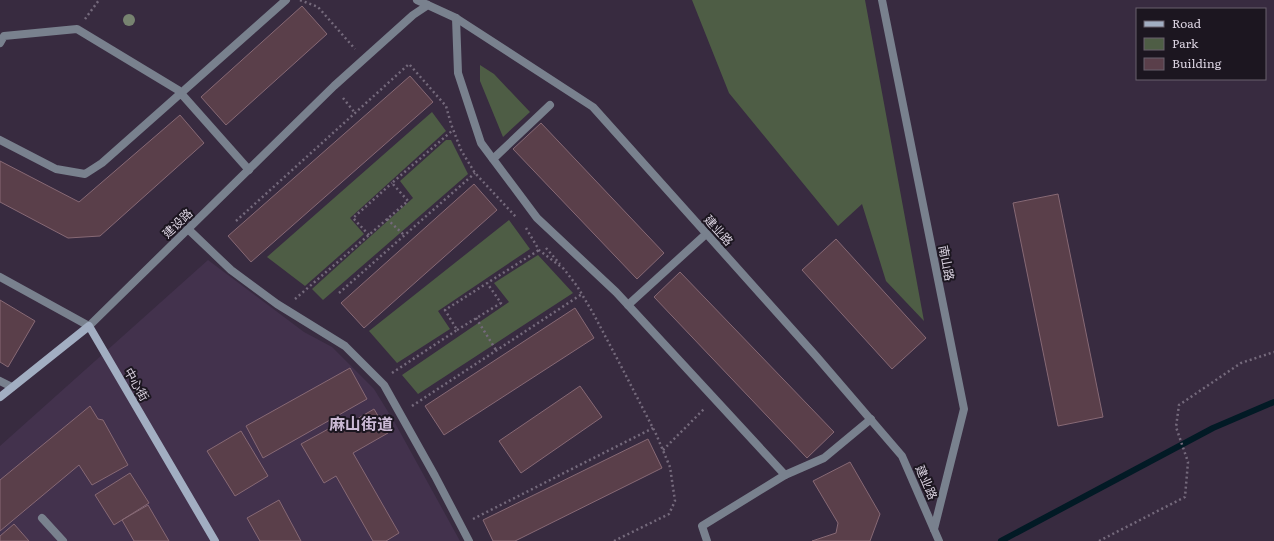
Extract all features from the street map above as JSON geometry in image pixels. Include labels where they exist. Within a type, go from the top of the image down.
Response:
[{"type":"main road","name":"建设路","points":[[0,397],[89,326]]},
{"type":"main road","name":"中心街","points":[[89,326],[215,541]]},
{"type":"street","points":[[0,140],[56,169],[85,174],[102,163],[286,0]]},
{"type":"street","name":"建业路","points":[[417,0],[456,18],[593,107],[816,356],[902,456],[939,541]]},
{"type":"street","name":"南山路","points":[[882,0],[964,409],[934,529]]},
{"type":"street","name":"建设路","points":[[89,326],[363,58],[413,15],[428,5]]},
{"type":"street","points":[[456,18],[458,73],[481,143],[537,218],[616,292],[784,475]]},
{"type":"street","points":[[0,43],[4,36],[77,29],[178,90],[249,170]]},
{"type":"street","points":[[493,159],[550,104]]},
{"type":"street","points":[[188,229],[231,270],[284,309],[345,346],[384,385],[469,541]]},
{"type":"street","points":[[628,305],[706,234]]},
{"type":"street","points":[[0,277],[89,326]]},
{"type":"street","points":[[0,381],[12,388]]},
{"type":"street","points":[[707,541],[702,526],[784,475],[824,458],[871,419]]},
{"type":"street","points":[[42,518],[63,541]]},
{"type":"path","points":[[77,29],[99,0]]},
{"type":"path","points":[[300,0],[318,7],[363,58]]},
{"type":"path","points":[[236,221],[409,64],[446,106],[461,150],[475,173],[517,218]]},
{"type":"path","points":[[334,86],[355,113]]},
{"type":"path","points":[[369,235],[353,218],[453,130]]},
{"type":"path","points":[[339,293],[475,173]]},
{"type":"path","points":[[284,309],[408,201],[392,183]]},
{"type":"path","points":[[387,219],[404,236]]},
{"type":"path","points":[[522,223],[539,250],[564,269]]},
{"type":"path","points":[[545,248],[564,269],[582,294],[653,428],[670,467],[674,501],[669,514],[614,541]]},
{"type":"path","points":[[457,330],[445,310],[539,250]]},
{"type":"path","points":[[380,382],[457,330],[501,303],[487,283]]},
{"type":"path","points":[[400,414],[582,294]]},
{"type":"path","points":[[476,318],[496,351]]},
{"type":"path","points":[[1099,541],[1185,497],[1188,462],[1176,427],[1179,405],[1241,363],[1274,352]]},
{"type":"path","points":[[663,450],[707,406]]},
{"type":"path","points":[[461,524],[653,428]]},
{"type":"shaded area","points":[[208,260],[304,332],[332,347],[374,389],[395,423],[460,541],[0,541],[0,446]]},
{"type":"green space","points":[[692,0],[865,0],[924,321],[886,281],[862,204],[838,226],[729,93]]},
{"type":"green space","points":[[480,65],[494,74],[530,112],[503,137],[480,81]]},
{"type":"green space","points":[[432,112],[446,131],[350,218],[364,234],[305,286],[267,257]]},
{"type":"green space","points":[[446,140],[451,140],[468,174],[323,300],[312,289],[413,198],[400,181]]},
{"type":"green space","points":[[509,220],[530,249],[438,311],[450,329],[397,363],[369,331]]},
{"type":"green space","points":[[538,255],[573,293],[418,394],[402,375],[509,302],[494,283]]},
{"type":"building","points":[[302,6],[327,34],[226,125],[201,97]]},
{"type":"building","points":[[410,76],[433,102],[251,262],[228,236]]},
{"type":"building","points":[[180,115],[204,143],[100,236],[68,238],[0,202],[0,161],[79,202]]},
{"type":"building","points":[[541,123],[664,253],[637,279],[513,149]]},
{"type":"building","points":[[474,184],[497,210],[364,328],[341,303]]},
{"type":"building","points":[[1058,194],[1103,417],[1058,426],[1013,203]]},
{"type":"building","points":[[836,239],[926,338],[892,369],[802,270]]},
{"type":"building","points":[[680,272],[834,432],[807,458],[654,297]]},
{"type":"building","points":[[0,300],[35,321],[8,367],[0,362]]},
{"type":"building","points":[[575,308],[594,338],[444,435],[425,406]]},
{"type":"building","points":[[350,368],[367,399],[263,458],[246,426]]},
{"type":"building","points":[[580,386],[602,417],[521,473],[499,441]]},
{"type":"building","points":[[90,406],[98,419],[103,420],[128,465],[92,485],[79,465],[0,531],[0,480]]},
{"type":"building","points":[[374,409],[388,433],[353,453],[399,533],[386,541],[373,541],[336,476],[324,483],[301,444],[341,422],[345,426]]},
{"type":"building","points":[[241,431],[268,476],[235,496],[207,451]]},
{"type":"building","points":[[648,439],[662,468],[515,541],[493,541],[483,520]]},
{"type":"building","points":[[850,462],[880,514],[870,541],[812,541],[836,533],[838,523],[813,481]]},
{"type":"building","points":[[130,473],[149,503],[114,525],[95,495]]},
{"type":"building","points":[[279,500],[301,541],[260,541],[247,518]]},
{"type":"building","points":[[148,505],[169,541],[134,541],[122,520]]},
{"type":"building","points":[[14,524],[29,541],[0,541],[0,536]]},
{"type":"waterway","points":[[1001,541],[1213,428],[1274,402]]},
{"type":"district","name":"麻山街道","points":[[361,423]]}]
